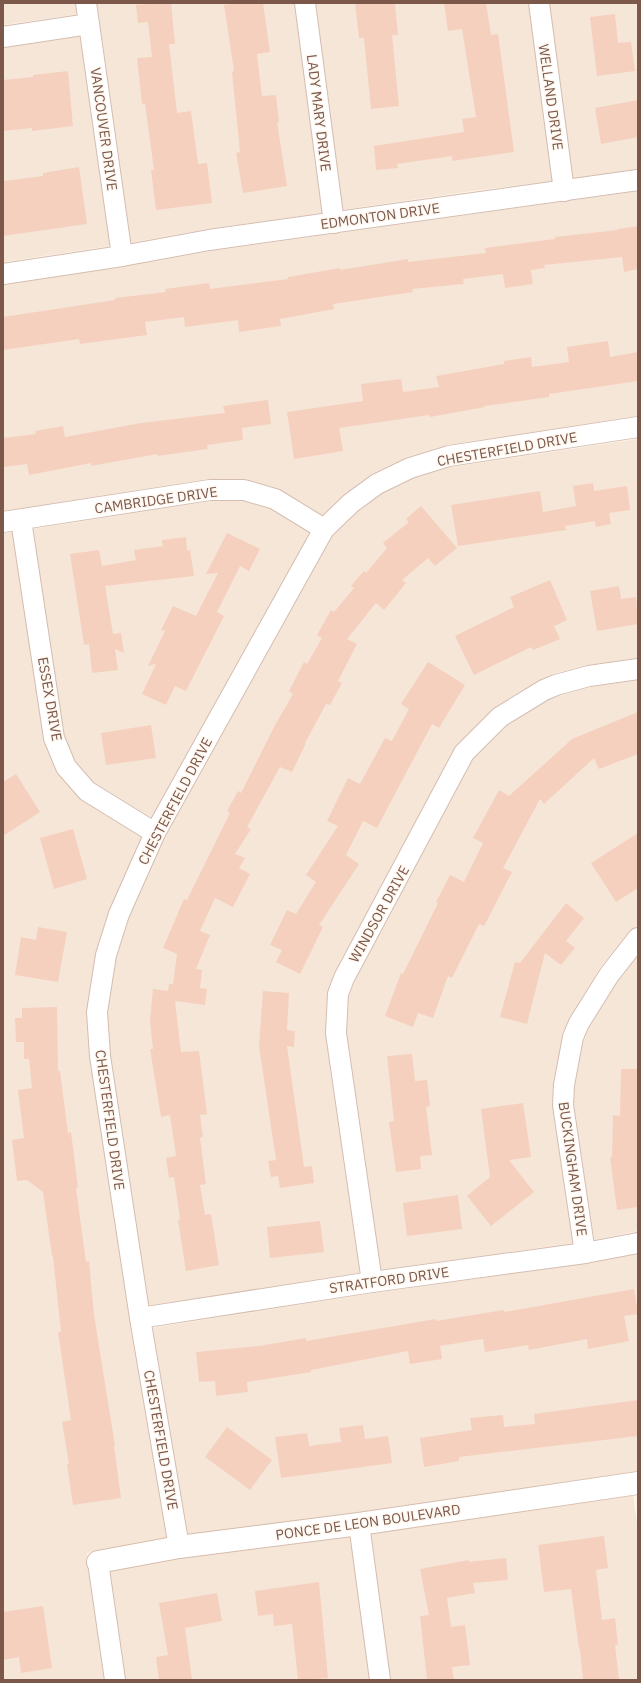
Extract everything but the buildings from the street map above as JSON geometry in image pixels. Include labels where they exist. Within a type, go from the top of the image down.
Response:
[{"type":"street","name":"VANCOUVER DRIVE","points":[[86,3],[122,256]]},
{"type":"street","name":"LADY MARY DRIVE","points":[[305,3],[334,223]]},
{"type":"street","name":"WELLAND DRIVE","points":[[539,3],[564,191]]},
{"type":"street","points":[[3,36],[89,24]]},
{"type":"street","name":"EDMONTON DRIVE","points":[[3,274],[122,256],[209,240],[638,180]]},
{"type":"street","name":"CHESTERFIELD DRIVE","points":[[180,1547],[140,1318],[100,1056],[97,1012],[106,955],[117,921],[155,833],[324,530],[351,503],[377,484],[410,468],[449,456],[638,427]]},
{"type":"street","name":"CAMBRIDGE DRIVE","points":[[12,521],[210,490],[244,490],[275,499],[324,530]]},
{"type":"street","name":"ESSEX DRIVE","points":[[12,521],[54,738],[66,767],[87,791],[155,833]]},
{"type":"street","name":"WINDSOR DRIVE","points":[[372,1282],[336,1033],[338,994],[344,978],[464,753],[500,717],[544,690],[556,685],[589,676],[638,669]]},
{"type":"street","name":"BUCKINGHAM DRIVE","points":[[585,1253],[563,1105],[564,1085],[573,1037],[579,1024],[609,975],[638,938]]},
{"type":"street","name":"STRATFORD DRIVE","points":[[140,1318],[372,1282],[585,1253],[638,1243]]},
{"type":"street","name":"PONCE DE LEON BOULEVARD","points":[[98,1562],[180,1547],[359,1524],[638,1483]]},
{"type":"street","points":[[359,1524],[380,1680]]},
{"type":"street","points":[[98,1562],[115,1680]]},
{"type":"shaded area","points":[[3,3],[76,3],[78,14],[3,25]]},
{"type":"shaded area","points":[[97,3],[295,3],[323,213],[207,229],[130,243]]},
{"type":"shaded area","points":[[315,3],[529,3],[553,181],[342,210]]},
{"type":"shaded area","points":[[549,3],[638,3],[638,169],[572,179]]},
{"type":"shaded area","points":[[81,36],[110,246],[3,262],[3,48]]},
{"type":"shaded area","points":[[638,191],[638,416],[447,445],[407,457],[373,473],[345,494],[322,516],[277,488],[244,479],[208,479],[3,511],[3,285],[133,265],[211,251]]},
{"type":"shaded area","points":[[638,439],[638,658],[587,665],[553,674],[540,680],[495,708],[456,747],[386,881],[342,958],[329,990],[326,1034],[360,1273],[148,1306],[109,1055],[107,1013],[115,958],[128,919],[164,839],[331,537],[357,512],[382,493],[413,478],[451,467]]},
{"type":"shaded area","points":[[211,501],[243,501],[271,509],[310,533],[152,818],[93,782],[74,761],[63,735],[33,529]]},
{"type":"shaded area","points":[[13,532],[59,774],[81,799],[142,837],[110,909],[97,951],[87,1012],[90,1058],[132,1330],[168,1538],[87,1553],[105,1680],[3,1680],[3,533]]},
{"type":"shaded area","points":[[638,680],[638,925],[629,932],[600,968],[570,1017],[564,1035],[554,1082],[554,1106],[574,1243],[380,1270],[346,1033],[348,997],[353,983],[472,760],[506,726],[548,700],[591,687]]},
{"type":"shaded area","points":[[638,954],[638,1231],[593,1240],[573,1104],[573,1086],[583,1041],[588,1029],[617,981]]},
{"type":"shaded area","points":[[638,1254],[638,1472],[358,1513],[187,1535],[152,1328],[373,1293],[596,1262]]},
{"type":"shaded area","points":[[633,1495],[638,1532],[638,1680],[390,1680],[370,1534]]},
{"type":"shaded area","points":[[351,1536],[370,1680],[124,1680],[109,1571],[181,1558]]}]
